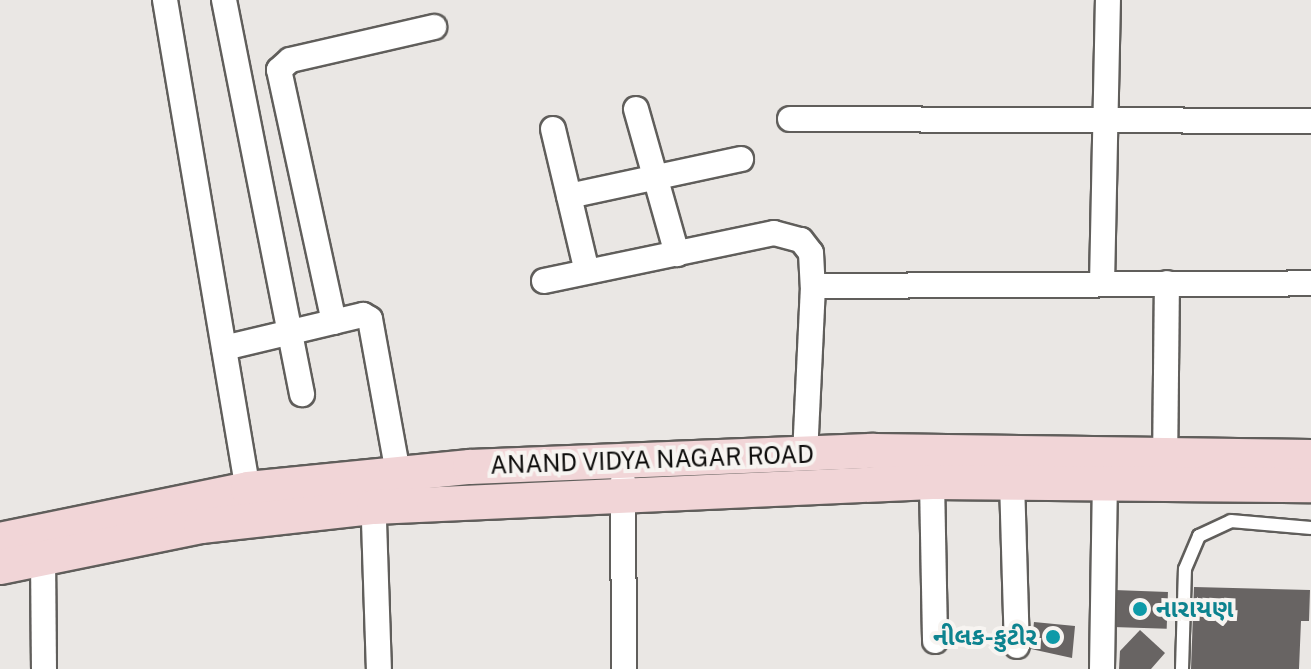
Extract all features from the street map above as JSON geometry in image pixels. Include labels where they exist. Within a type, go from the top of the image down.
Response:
[{"type":"main road","name":"ANAND VIDYA NAGAR ROAD","points":[[0,540],[248,489],[381,485],[623,463],[805,454],[1165,468],[1311,485]]},
{"type":"main road","name":"ANAND VIDYA NAGAR ROAD","points":[[0,567],[381,485],[623,498],[932,482],[1105,481],[1165,468],[1311,457]]},
{"type":"street","points":[[165,0],[248,489]]},
{"type":"street","points":[[224,0],[302,394]]},
{"type":"street","points":[[1102,284],[1108,0]]},
{"type":"street","points":[[334,322],[279,70],[290,60],[434,27]]},
{"type":"street","points":[[636,109],[677,254]]},
{"type":"street","points":[[790,119],[1311,121]]},
{"type":"street","points":[[553,129],[586,268]]},
{"type":"street","points":[[569,196],[741,159]]},
{"type":"street","points":[[544,281],[586,268],[677,254],[774,233],[801,240],[811,253],[813,286],[805,454]]},
{"type":"street","points":[[1165,468],[1167,283]]},
{"type":"street","points":[[813,286],[1311,283]]},
{"type":"street","points":[[224,348],[290,336],[363,315],[373,325],[381,485],[379,669]]},
{"type":"street","points":[[623,463],[624,669]]},
{"type":"street","points":[[1012,481],[1017,646]]},
{"type":"street","points":[[1102,669],[1105,481]]},
{"type":"street","points":[[932,482],[935,641]]},
{"type":"street","points":[[43,556],[44,669]]},
{"type":"lane","points":[[1182,669],[1185,569],[1199,536],[1231,521],[1311,528]]},
{"type":"building","points":[[1194,587],[1310,590],[1309,621],[1301,621],[1299,669],[1191,669]]},
{"type":"building","name":"નારાયણ","points":[[1114,590],[1168,592],[1167,629],[1113,627]]},
{"type":"building","name":"નીલક-કુટીર","points":[[1034,622],[1075,626],[1072,658],[1031,649]]},
{"type":"building","points":[[1140,630],[1165,653],[1151,669],[1119,669],[1120,651]]},
{"type":"place","name":"નારાયણ","points":[[1140,609]]},
{"type":"place","name":"નીલક-કુટીર","points":[[1053,637]]}]
